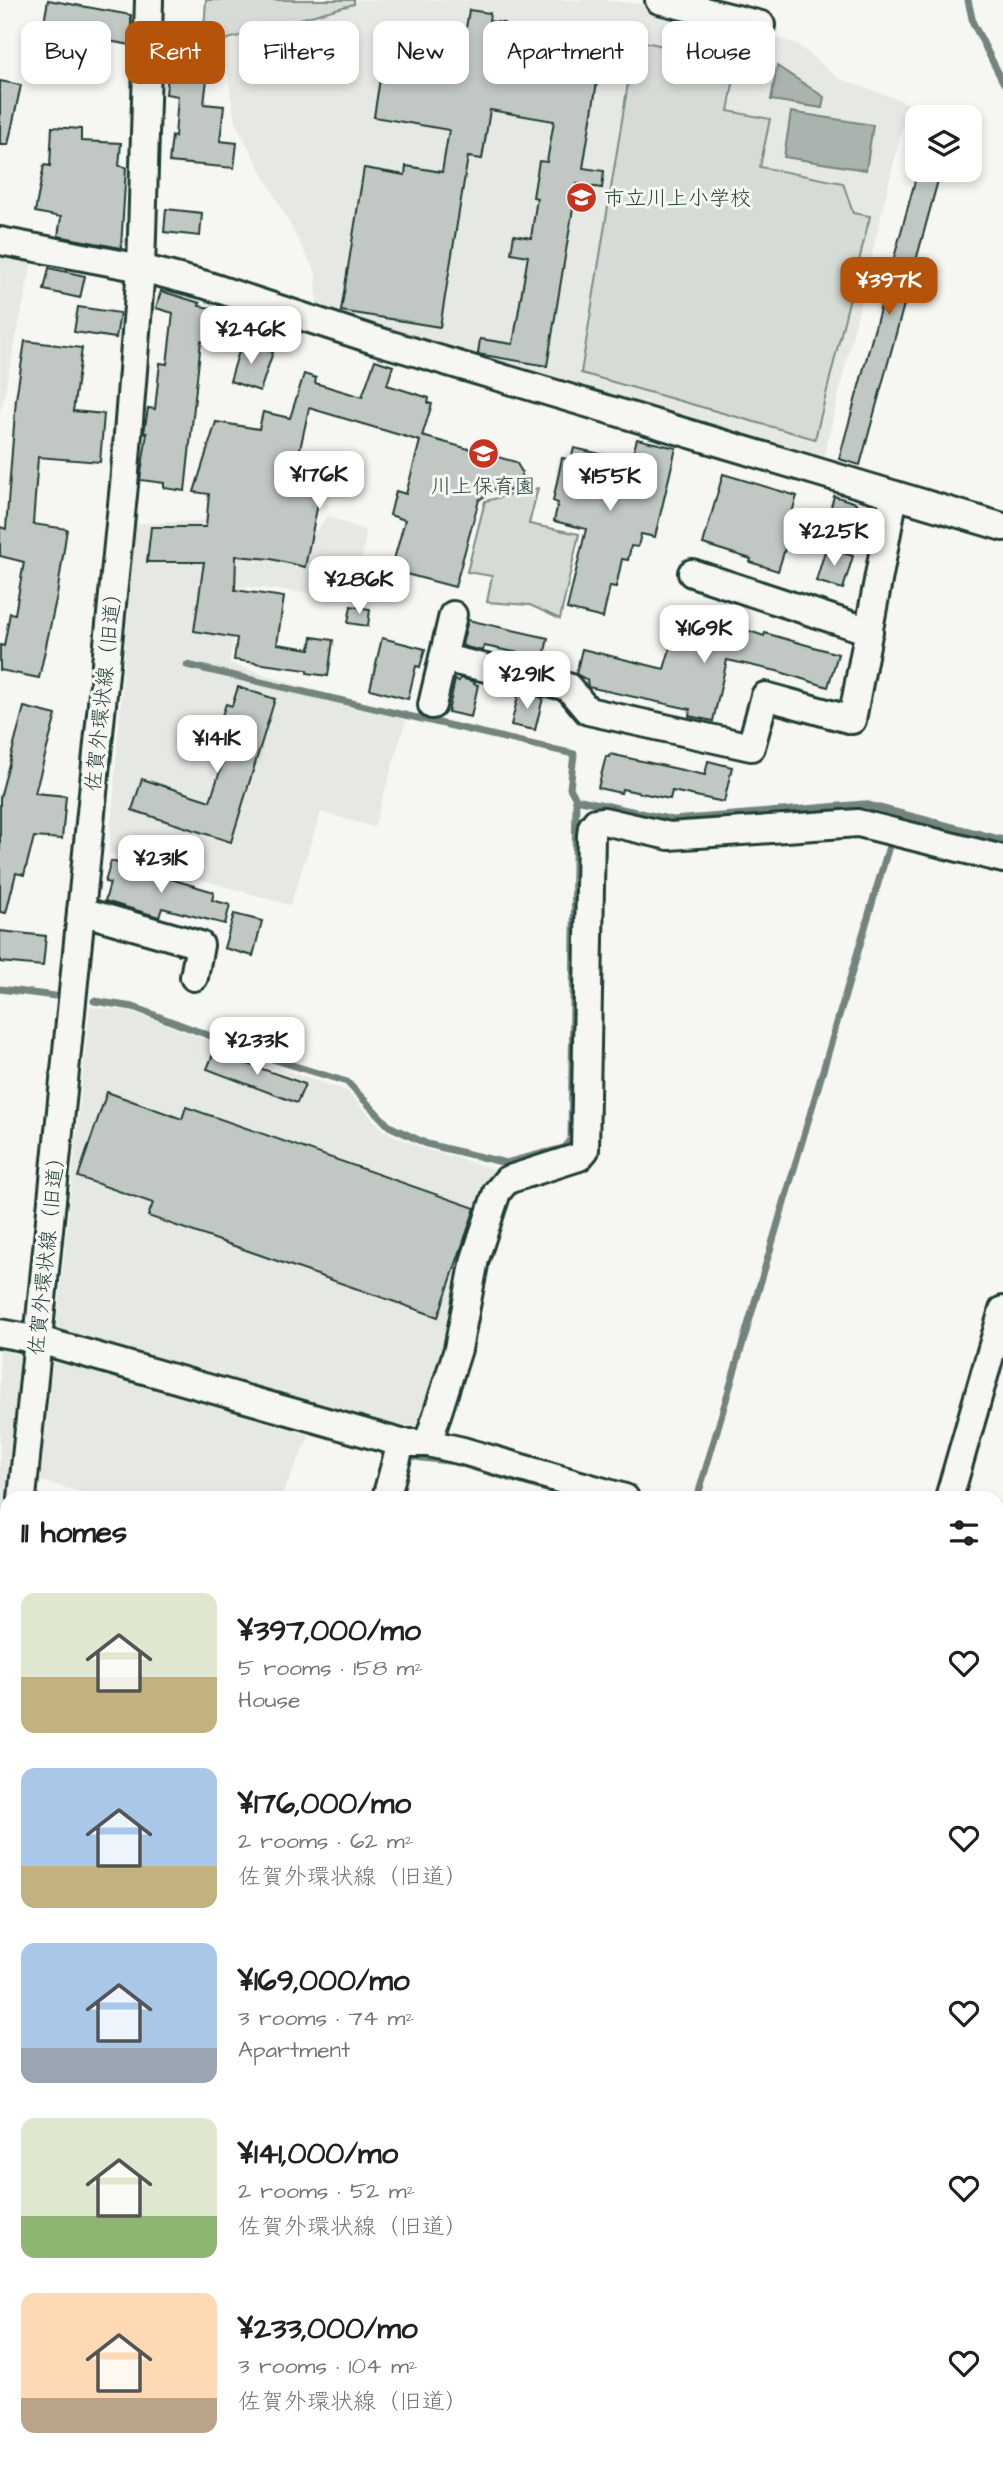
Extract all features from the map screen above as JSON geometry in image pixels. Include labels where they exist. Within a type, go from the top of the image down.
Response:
[{"type":"street","name":"佐賀外環状線（旧道）","points":[[23,1491],[124,485],[141,268],[149,0]]},
{"type":"street","points":[[659,0],[745,21]]},
{"type":"street","points":[[0,241],[141,268],[206,285],[371,339],[1003,527]]},
{"type":"street","points":[[443,657],[568,687],[588,711],[751,747],[765,696],[852,720],[894,495]]},
{"type":"street","points":[[692,573],[869,631]]},
{"type":"street","points":[[432,705],[453,615]]},
{"type":"street","points":[[428,1443],[458,1349],[475,1259],[496,1192],[507,1180],[579,1157],[585,1150],[591,835],[596,822],[604,821],[669,836],[858,823],[1003,859]]},
{"type":"street","points":[[81,911],[200,945],[194,977]]},
{"type":"street","points":[[951,1491],[1003,1310]]},
{"type":"street","points":[[0,1333],[38,1340],[401,1443],[428,1443],[463,1451],[601,1491]]},
{"type":"street","points":[[388,1491],[401,1443]]},
{"type":"shaded area","name":"市立川上小学校","points":[[206,0],[602,0],[658,6],[713,21],[662,21],[662,84],[775,84],[775,38],[797,44],[838,78],[908,103],[905,105],[905,116],[823,460],[317,308],[316,273],[235,122],[225,69],[225,21],[205,21]]},
{"type":"shaded area","points":[[206,0],[354,0],[354,4],[293,21],[239,21],[239,36],[225,40],[225,21],[205,21]]},
{"type":"shaded area","points":[[648,43],[662,46],[662,84],[733,84],[728,111],[770,119],[760,167],[843,183],[853,213],[870,216],[815,439],[581,373],[628,84],[648,84]]},
{"type":"shaded area","points":[[777,66],[824,97],[822,108],[771,100]]},
{"type":"shaded area","points":[[791,112],[873,125],[866,170],[784,157]]},
{"type":"shaded area","points":[[0,255],[32,262],[0,414]]},
{"type":"shaded area","points":[[538,488],[529,524],[579,534],[560,619],[530,605],[487,602],[492,576],[467,572],[485,501]]},
{"type":"shaded area","points":[[328,516],[366,531],[356,598],[242,586],[229,663],[406,720],[374,827],[321,812],[290,905],[109,853],[135,524],[235,519],[317,530]]},
{"type":"shaded area","points":[[90,1007],[131,1011],[284,1070],[347,1091],[384,1131],[424,1149],[495,1169],[468,1260],[449,1346],[422,1432],[407,1438],[56,1332]]},
{"type":"shaded area","points":[[0,1347],[23,1352],[8,1491],[0,1491]]},
{"type":"shaded area","points":[[53,1361],[310,1435],[283,1491],[79,1491],[40,1481]]},
{"type":"building","points":[[48,0],[131,15],[131,21],[125,21],[125,44],[111,41],[111,21],[44,21]]},
{"type":"building","points":[[469,10],[490,13],[489,21],[483,21],[483,84],[597,84],[583,168],[604,171],[602,188],[577,184],[547,366],[478,354],[480,339],[513,344],[528,256],[511,253],[514,235],[531,238],[537,198],[533,197],[539,161],[547,162],[554,121],[490,110],[482,159],[468,157],[440,327],[341,311],[364,168],[405,175],[406,166],[442,172],[449,130],[374,117],[379,84],[469,84]]},
{"type":"building","points":[[0,81],[21,85],[8,145],[0,145]]},
{"type":"building","points":[[167,84],[206,84],[204,104],[224,106],[220,141],[237,143],[234,168],[169,162],[172,136],[175,137],[178,96],[166,94]]},
{"type":"building","points":[[52,127],[81,129],[81,141],[121,143],[119,166],[126,167],[121,248],[58,236],[61,217],[35,212],[44,165],[50,166]]},
{"type":"building","points":[[915,182],[938,182],[860,465],[839,459]]},
{"type":"building","points":[[166,209],[202,213],[200,236],[164,232]]},
{"type":"building","points":[[49,268],[85,276],[80,298],[44,290]]},
{"type":"building","points":[[161,291],[200,303],[199,306],[231,311],[226,345],[201,341],[185,491],[164,488],[164,483],[140,480],[148,408],[155,409],[160,363],[167,364],[173,313],[156,308]]},
{"type":"building","points":[[78,307],[120,313],[116,338],[74,332]]},
{"type":"building","points":[[25,341],[82,348],[73,411],[104,414],[100,462],[38,457],[33,524],[67,529],[57,595],[39,678],[0,670],[0,645],[4,646],[10,613],[15,614],[24,562],[0,556],[0,527],[6,529],[16,399]]},
{"type":"building","points":[[242,341],[273,352],[260,391],[230,381]]},
{"type":"building","points":[[375,360],[393,366],[387,385],[429,398],[428,403],[432,404],[422,436],[516,462],[522,472],[519,484],[509,491],[497,488],[479,500],[455,587],[391,570],[405,520],[390,515],[396,491],[406,494],[420,441],[309,408],[294,477],[322,484],[305,567],[271,559],[236,556],[235,590],[284,597],[277,644],[310,649],[312,637],[333,640],[328,676],[307,673],[307,670],[234,660],[237,638],[194,631],[204,562],[147,562],[151,527],[206,527],[209,494],[194,492],[216,422],[259,429],[263,412],[290,418],[304,374],[316,378],[315,383],[362,397]]},
{"type":"building","points":[[637,439],[676,448],[655,537],[641,534],[638,547],[631,546],[628,560],[622,559],[616,587],[610,586],[603,618],[567,609],[586,529],[554,521],[558,503],[553,501],[562,458],[571,460],[574,448],[631,461]]},
{"type":"building","points":[[723,474],[797,496],[778,571],[750,562],[751,559],[703,544]]},
{"type":"building","points":[[834,496],[856,503],[848,528],[827,521]]},
{"type":"building","points":[[826,548],[853,556],[843,589],[816,581]]},
{"type":"building","points":[[351,606],[370,609],[368,626],[348,623]]},
{"type":"building","points":[[682,608],[764,636],[765,633],[838,654],[828,687],[777,671],[727,660],[713,721],[689,716],[690,709],[588,687],[587,680],[576,674],[582,649],[664,669]]},
{"type":"building","points":[[468,620],[548,638],[542,665],[517,659],[519,653],[484,646],[483,651],[462,645]]},
{"type":"building","points":[[382,638],[425,649],[420,667],[416,666],[408,699],[370,689]]},
{"type":"building","points":[[460,678],[478,685],[471,717],[448,712],[455,680],[459,681]]},
{"type":"building","points":[[238,687],[275,699],[231,842],[132,810],[142,779],[210,801],[232,735],[224,732],[226,726],[219,724],[226,704],[232,706]]},
{"type":"building","points":[[519,692],[543,698],[535,730],[511,725]]},
{"type":"building","points":[[24,707],[56,715],[35,793],[66,796],[62,839],[34,837],[24,875],[16,873],[6,913],[0,912],[0,798]]},
{"type":"building","points":[[610,754],[705,775],[708,761],[732,767],[724,802],[672,791],[670,799],[622,789],[621,793],[598,788],[606,756],[609,757]]},
{"type":"building","points":[[111,861],[214,892],[212,900],[230,905],[225,924],[162,908],[159,917],[105,901],[110,883],[105,882]]},
{"type":"building","points":[[234,914],[262,921],[253,956],[224,948]]},
{"type":"building","points":[[0,931],[46,936],[43,966],[0,962]]},
{"type":"building","points":[[214,1052],[305,1084],[297,1103],[207,1069]]},
{"type":"building","points":[[107,1092],[182,1119],[186,1107],[475,1208],[438,1317],[148,1216],[153,1203],[78,1177]]},
{"type":"waterway","points":[[968,0],[973,23],[1003,82]]},
{"type":"waterway","points":[[187,665],[574,754],[570,788],[576,799]]},
{"type":"waterway","points":[[94,1001],[133,1007],[272,1059],[347,1082],[389,1126],[427,1144],[506,1163],[564,1148],[571,1140],[576,799],[673,820],[864,804],[1003,840]]},
{"type":"waterway","points":[[699,1491],[889,846]]},
{"type":"waterway","points":[[0,989],[55,996]]},
{"type":"waterway","points":[[415,1457],[455,1462],[552,1491]]},
{"type":"place","name":"市立川上小学校","points":[[581,198]]},
{"type":"place","name":"川上保育園","points":[[483,454]]}]
